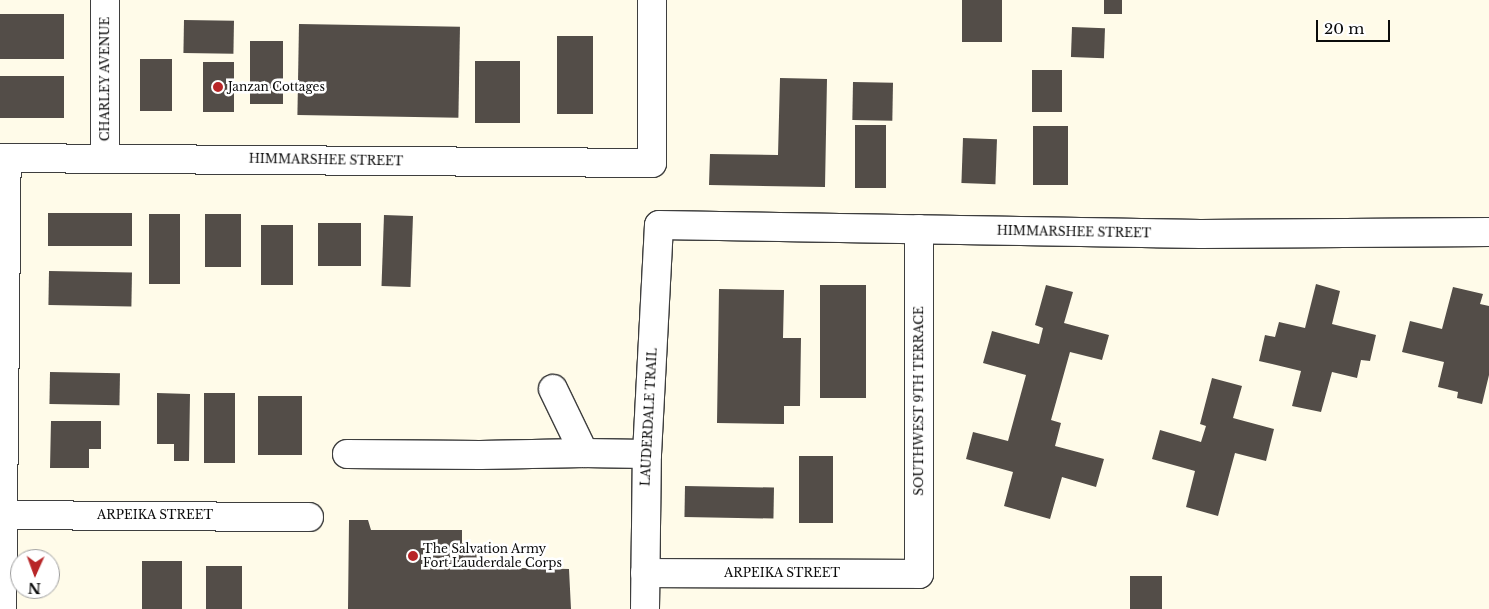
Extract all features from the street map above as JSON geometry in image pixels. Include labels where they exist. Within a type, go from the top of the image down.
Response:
[{"type":"street","name":"CHARLEY AVENUE","points":[[105,0],[105,157]]},
{"type":"street","name":"HIMMARSHEE STREET","points":[[3,158],[105,157],[652,163],[652,0]]},
{"type":"street","points":[[2,609],[3,158]]},
{"type":"street","name":"HIMMARSHEE STREET","points":[[659,225],[1201,234],[1489,232]]},
{"type":"street","name":"LAUDERDALE TRAIL","points":[[645,609],[647,454],[659,225]]},
{"type":"street","name":"SOUTHWEST 9TH TERRACE","points":[[919,229],[919,574]]},
{"type":"street","points":[[553,389],[584,452]]},
{"type":"street","points":[[347,454],[480,455],[584,452],[647,454]]},
{"type":"street","name":"ARPEIKA STREET","points":[[2,515],[309,517]]},
{"type":"street","name":"ARPEIKA STREET","points":[[645,573],[919,574]]},
{"type":"building","points":[[962,0],[1002,0],[1002,42],[962,42]]},
{"type":"building","points":[[1104,0],[1122,0],[1122,14],[1104,14]]},
{"type":"building","points":[[0,14],[64,14],[64,59],[0,59]]},
{"type":"building","points":[[184,20],[234,21],[233,54],[183,53]]},
{"type":"building","points":[[299,24],[460,27],[458,118],[297,115]]},
{"type":"building","points":[[1072,27],[1105,28],[1104,58],[1071,57]]},
{"type":"building","points":[[557,36],[593,36],[593,114],[557,114]]},
{"type":"building","points":[[250,41],[283,41],[283,104],[250,104]]},
{"type":"building","points":[[140,59],[172,59],[172,111],[140,111]]},
{"type":"building","points":[[475,61],[520,61],[520,123],[475,123]]},
{"type":"building","name":"Janzan Cottages","points":[[203,62],[234,62],[234,112],[203,112]]},
{"type":"building","points":[[1032,70],[1062,70],[1062,112],[1032,112]]},
{"type":"building","points":[[0,76],[64,76],[64,118],[0,118]]},
{"type":"building","points":[[780,78],[827,79],[825,187],[709,185],[710,154],[778,155]]},
{"type":"building","points":[[853,82],[893,83],[892,121],[852,120]]},
{"type":"building","points":[[855,125],[886,125],[886,188],[855,188]]},
{"type":"building","points":[[1033,126],[1068,126],[1068,185],[1033,185]]},
{"type":"building","points":[[963,138],[997,139],[995,184],[961,183]]},
{"type":"building","points":[[48,213],[132,213],[132,246],[48,246]]},
{"type":"building","points":[[149,214],[180,214],[180,284],[149,284]]},
{"type":"building","points":[[205,214],[241,214],[241,267],[205,267]]},
{"type":"building","points":[[384,215],[413,216],[411,287],[382,286]]},
{"type":"building","points":[[318,223],[361,223],[361,266],[318,266]]},
{"type":"building","points":[[261,225],[293,225],[293,285],[261,285]]},
{"type":"building","points":[[49,271],[132,272],[131,306],[48,305]]},
{"type":"building","points":[[1316,284],[1340,291],[1332,324],[1376,335],[1370,361],[1361,360],[1357,378],[1332,372],[1321,412],[1292,406],[1301,371],[1259,361],[1265,335],[1275,337],[1279,322],[1305,328]]},
{"type":"building","points":[[820,285],[866,285],[866,398],[820,398]]},
{"type":"building","points":[[1046,285],[1073,292],[1064,323],[1109,335],[1102,360],[1070,352],[1051,420],[1061,423],[1055,446],[1104,459],[1096,487],[1062,477],[1050,519],[1004,506],[1013,472],[966,459],[973,432],[1008,441],[1026,375],[983,363],[992,331],[1039,344],[1043,328],[1035,325]]},
{"type":"building","points":[[1453,287],[1483,294],[1480,304],[1489,306],[1489,375],[1482,404],[1457,398],[1458,392],[1438,387],[1444,362],[1402,352],[1410,321],[1442,329]]},
{"type":"building","points":[[719,289],[784,290],[783,338],[801,338],[800,406],[784,406],[784,424],[717,423]]},
{"type":"building","points":[[50,372],[120,373],[119,405],[49,404]]},
{"type":"building","points":[[1212,378],[1242,386],[1233,418],[1274,429],[1266,461],[1235,453],[1218,516],[1186,507],[1195,471],[1152,459],[1160,430],[1201,442],[1206,426],[1200,424]]},
{"type":"building","points":[[157,393],[190,394],[189,461],[174,461],[174,444],[157,444]]},
{"type":"building","points":[[204,393],[235,393],[235,463],[204,463]]},
{"type":"building","points":[[258,396],[302,396],[302,455],[258,455]]},
{"type":"building","points":[[51,421],[101,421],[101,449],[89,449],[89,468],[50,468]]},
{"type":"building","points":[[799,456],[833,456],[833,523],[799,523]]},
{"type":"building","points":[[685,486],[774,488],[773,519],[684,517]]},
{"type":"building","name":"The Salvation Army Fort Lauderdale Corps","points":[[349,520],[368,520],[371,530],[462,530],[462,543],[476,545],[477,567],[569,569],[571,609],[348,609]]},
{"type":"building","points":[[142,561],[182,561],[182,609],[142,609]]},
{"type":"building","points":[[206,566],[242,566],[242,609],[206,609]]},
{"type":"building","points":[[1130,576],[1162,576],[1162,609],[1130,609]]},
{"type":"place","name":"Janzan Cottages","points":[[218,87]]},
{"type":"place","name":"The Salvation Army Fort Lauderdale Corps","points":[[413,556]]}]
